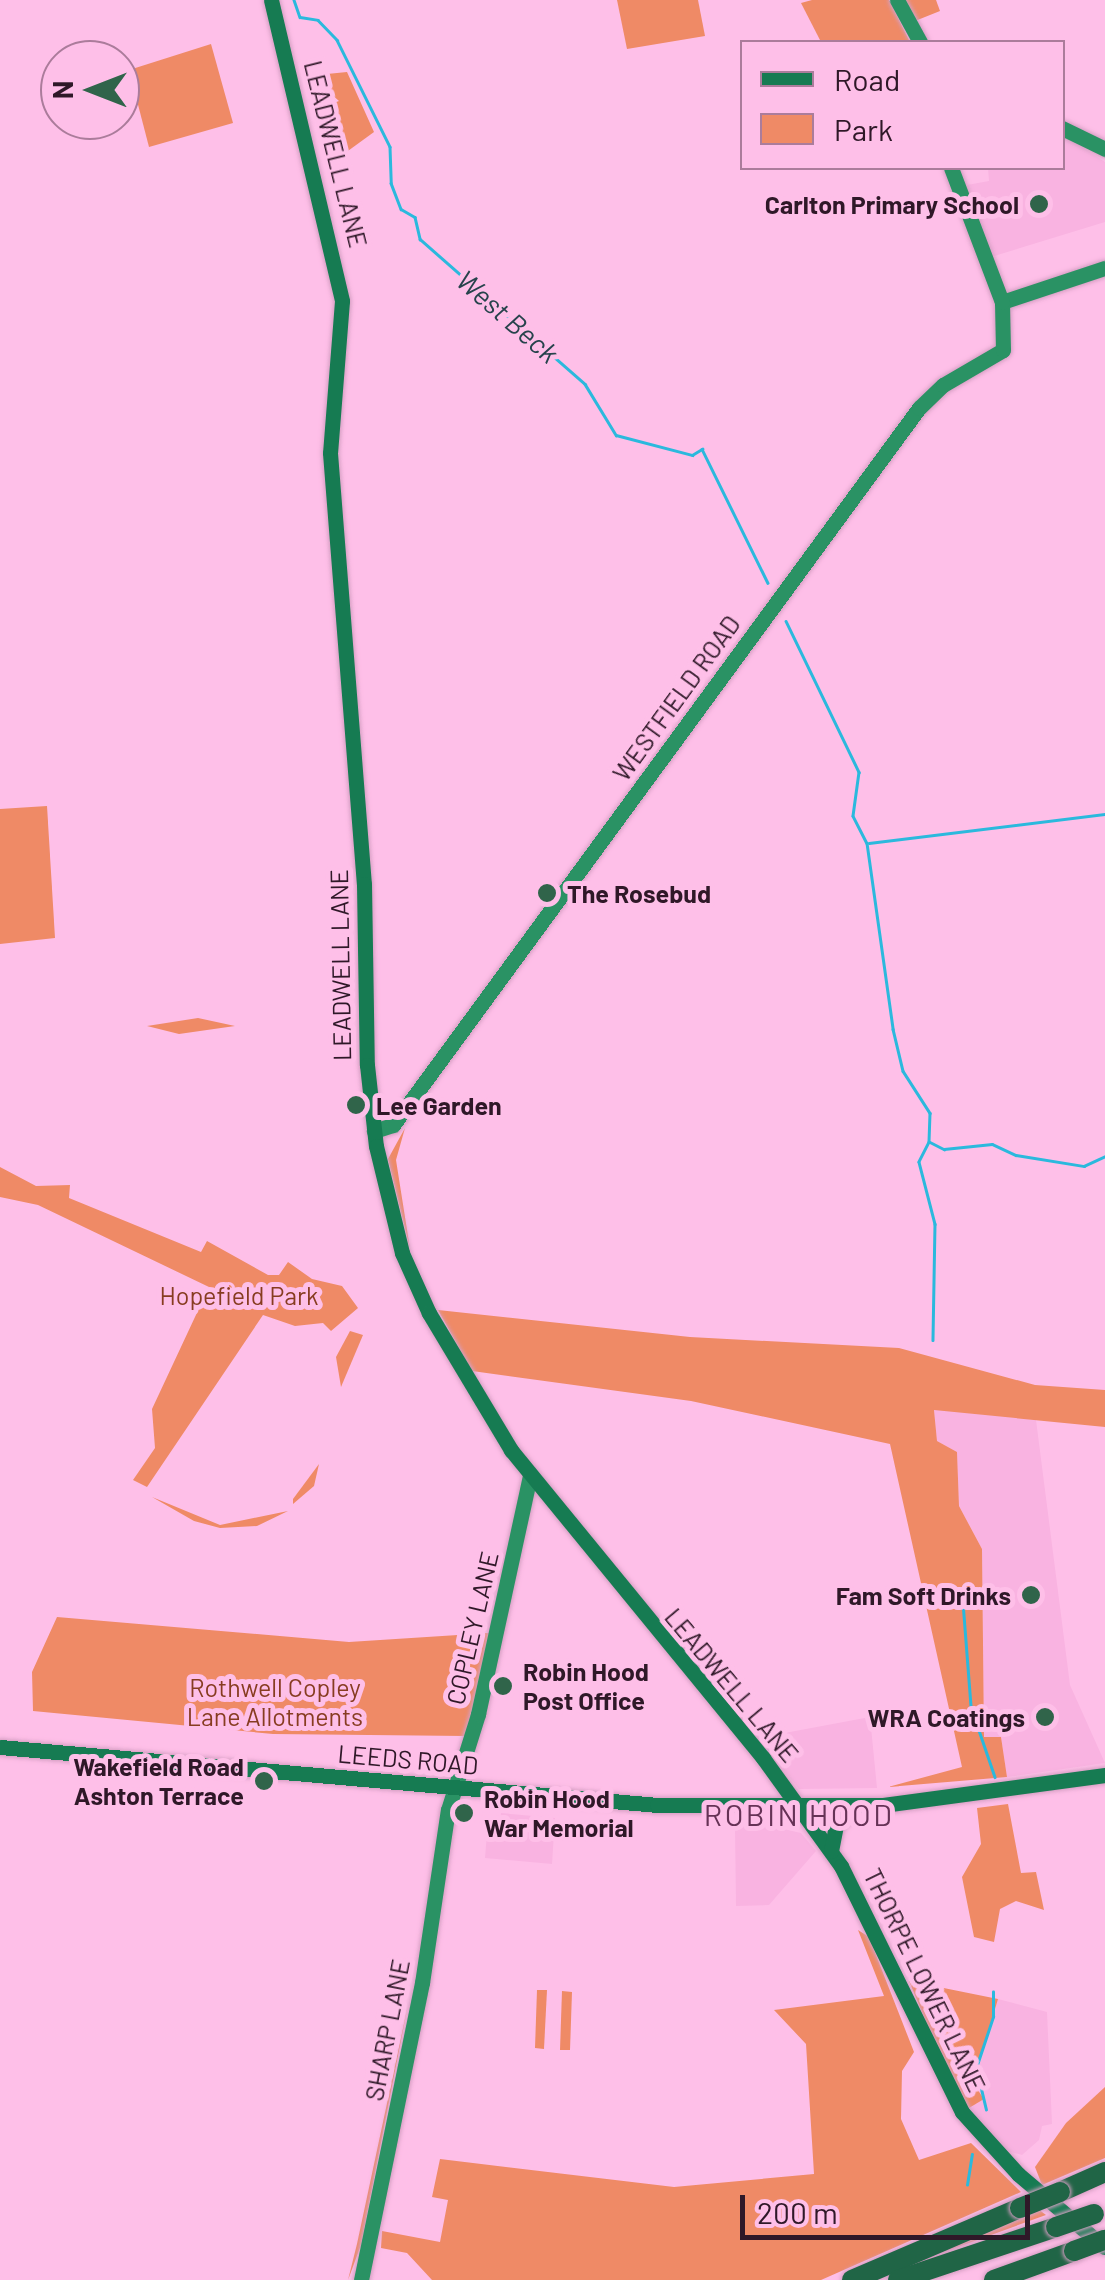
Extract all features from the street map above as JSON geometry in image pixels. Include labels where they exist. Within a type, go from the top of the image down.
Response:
[{"type":"highway","points":[[852,2280],[1105,2172]]},
{"type":"highway","points":[[898,2280],[1100,2212]]},
{"type":"highway","points":[[994,2280],[1105,2244]]},
{"type":"main road","name":"LEADWELL LANE","points":[[271,0],[342,301],[330,474],[364,884],[374,1131],[392,1222],[414,1284],[530,1475],[772,1769],[798,1806]]},
{"type":"main road","name":"LEEDS ROAD","points":[[2,1747],[657,1806],[860,1805],[1105,1776]]},
{"type":"main road","points":[[757,1806],[770,1790],[772,1769]]},
{"type":"main road","points":[[831,1852],[836,1825],[860,1805]]},
{"type":"main road","name":"THORPE LOWER LANE","points":[[798,1806],[870,1915],[917,2032],[962,2112],[1018,2174],[1105,2244]]},
{"type":"street","points":[[897,0],[919,40]]},
{"type":"street","points":[[1065,129],[1105,149]]},
{"type":"street","points":[[952,170],[1002,302],[1105,268]]},
{"type":"street","name":"WESTFIELD ROAD","points":[[374,1131],[392,1125],[513,966],[919,408],[943,385],[1003,350],[1002,302]]},
{"type":"street","name":"COPLEY LANE","points":[[454,1789],[478,1714],[530,1475]]},
{"type":"street","name":"SHARP LANE","points":[[361,2280],[422,1983],[454,1789]]},
{"type":"shaded area","name":"Carlton Primary School","points":[[1065,136],[1105,162],[1105,222],[991,257],[967,185],[989,181],[988,170],[1065,170]]},
{"type":"shaded area","points":[[934,1409],[1036,1420],[1070,1685],[1105,1763],[1007,1777],[1001,1737],[984,1738],[982,1549],[959,1506],[957,1452],[937,1441]]},
{"type":"shaded area","points":[[870,1717],[877,1788],[799,1789],[758,1738]]},
{"type":"shaded area","points":[[501,1813],[555,1818],[552,1864],[485,1858],[487,1833],[499,1834]]},
{"type":"shaded area","points":[[766,1825],[801,1833],[816,1851],[769,1905],[736,1906],[735,1826]]},
{"type":"shaded area","points":[[998,1999],[1047,2012],[1052,2124],[1042,2126],[1039,2140],[1022,2155],[1004,2150],[969,2108],[984,2099],[973,2083]]},
{"type":"green space","points":[[617,0],[698,0],[705,36],[627,49]]},
{"type":"green space","points":[[889,0],[909,40],[820,40],[801,3]]},
{"type":"green space","points":[[901,0],[936,0],[940,11],[915,21]]},
{"type":"green space","points":[[211,44],[233,123],[149,147],[140,112],[140,67]]},
{"type":"green space","points":[[347,72],[374,132],[341,156],[328,105],[339,101],[329,92],[327,74]]},
{"type":"green space","points":[[47,806],[55,938],[0,944],[0,809]]},
{"type":"green space","points":[[198,1018],[235,1026],[179,1034],[147,1026]]},
{"type":"green space","points":[[405,1128],[396,1160],[410,1249],[388,1159]]},
{"type":"green space","name":"Hopefield Park","points":[[0,1167],[36,1186],[70,1185],[69,1198],[201,1252],[207,1241],[268,1275],[279,1275],[288,1262],[312,1279],[342,1286],[358,1308],[331,1331],[323,1323],[295,1326],[263,1315],[147,1487],[133,1480],[155,1448],[152,1409],[209,1287],[38,1205],[0,1197]]},
{"type":"green space","points":[[438,1310],[690,1337],[899,1348],[1035,1385],[1105,1390],[1105,1427],[934,1410],[937,1441],[957,1452],[959,1506],[982,1549],[984,1737],[1001,1737],[1007,1777],[888,1787],[962,1767],[890,1444],[691,1401],[472,1371]]},
{"type":"green space","points":[[350,1331],[363,1335],[341,1387],[336,1357]]},
{"type":"green space","points":[[319,1464],[314,1486],[293,1504],[293,1499]]},
{"type":"green space","points":[[152,1497],[220,1525],[288,1511],[257,1526],[220,1528],[194,1521]]},
{"type":"green space","name":"Rothwell Copley Lane Allotments","points":[[57,1617],[349,1642],[489,1633],[466,1736],[273,1734],[33,1711],[32,1672]]},
{"type":"green space","points":[[1008,1804],[1021,1873],[1036,1872],[1044,1910],[1016,1901],[1000,1909],[994,1942],[974,1937],[962,1877],[981,1844],[977,1808]]},
{"type":"green space","points":[[858,1930],[869,1937],[914,2052],[902,2071],[901,2119],[919,2160],[971,2143],[1021,2192],[821,2280],[432,2280],[407,2253],[381,2248],[382,2231],[440,2242],[448,2200],[432,2197],[440,2159],[674,2187],[814,2174],[806,2044],[774,2010],[884,1996]]},
{"type":"green space","points":[[909,1981],[998,1999],[973,2083],[984,2099],[969,2108],[951,2082]]},
{"type":"green space","points":[[537,1990],[547,1990],[544,2049],[535,2048]]},
{"type":"green space","points":[[562,1991],[572,1992],[570,2050],[560,2050]]},
{"type":"green space","points":[[408,2005],[361,2245],[348,2280],[357,2244]]},
{"type":"green space","points":[[1105,2087],[1105,2158],[1042,2185],[1035,2167],[1066,2123]]},
{"type":"green space","points":[[1038,2209],[1046,2215],[897,2269]]},
{"type":"waterway","name":"West Beck","points":[[294,0],[300,17],[318,20],[337,40],[390,147],[391,183],[401,209],[415,217],[420,239],[585,384],[616,435],[692,455],[702,449],[768,583]]},
{"type":"waterway","name":"West Beck","points":[[786,621],[859,772],[853,816],[867,843],[893,1029],[903,1071],[930,1113],[929,1142],[919,1162],[935,1224],[933,1340]]},
{"type":"waterway","points":[[869,843],[1105,814]]},
{"type":"waterway","points":[[930,1142],[944,1149],[992,1144],[1016,1155],[1084,1166],[1105,1156]]},
{"type":"waterway","points":[[963,1602],[971,1707],[995,1777]]},
{"type":"waterway","points":[[986,2110],[976,2068],[993,2017],[993,1992]]},
{"type":"waterway","points":[[967,2185],[972,2154]]},
{"type":"place","name":"Carlton Primary School","points":[[1039,204]]},
{"type":"place","name":"The Rosebud","points":[[547,893]]},
{"type":"place","name":"Lee Garden","points":[[356,1105]]},
{"type":"place","name":"Fam Soft Drinks","points":[[1031,1595]]},
{"type":"place","name":"Robin Hood Post Office","points":[[503,1686]]},
{"type":"place","name":"WRA Coatings","points":[[1045,1717]]},
{"type":"place","name":"Wakefield Road Ashton Terrace","points":[[264,1781]]},
{"type":"place","name":"Robin Hood War Memorial","points":[[464,1813]]},
{"type":"district","name":"ROBIN HOOD","points":[[799,1814]]}]
